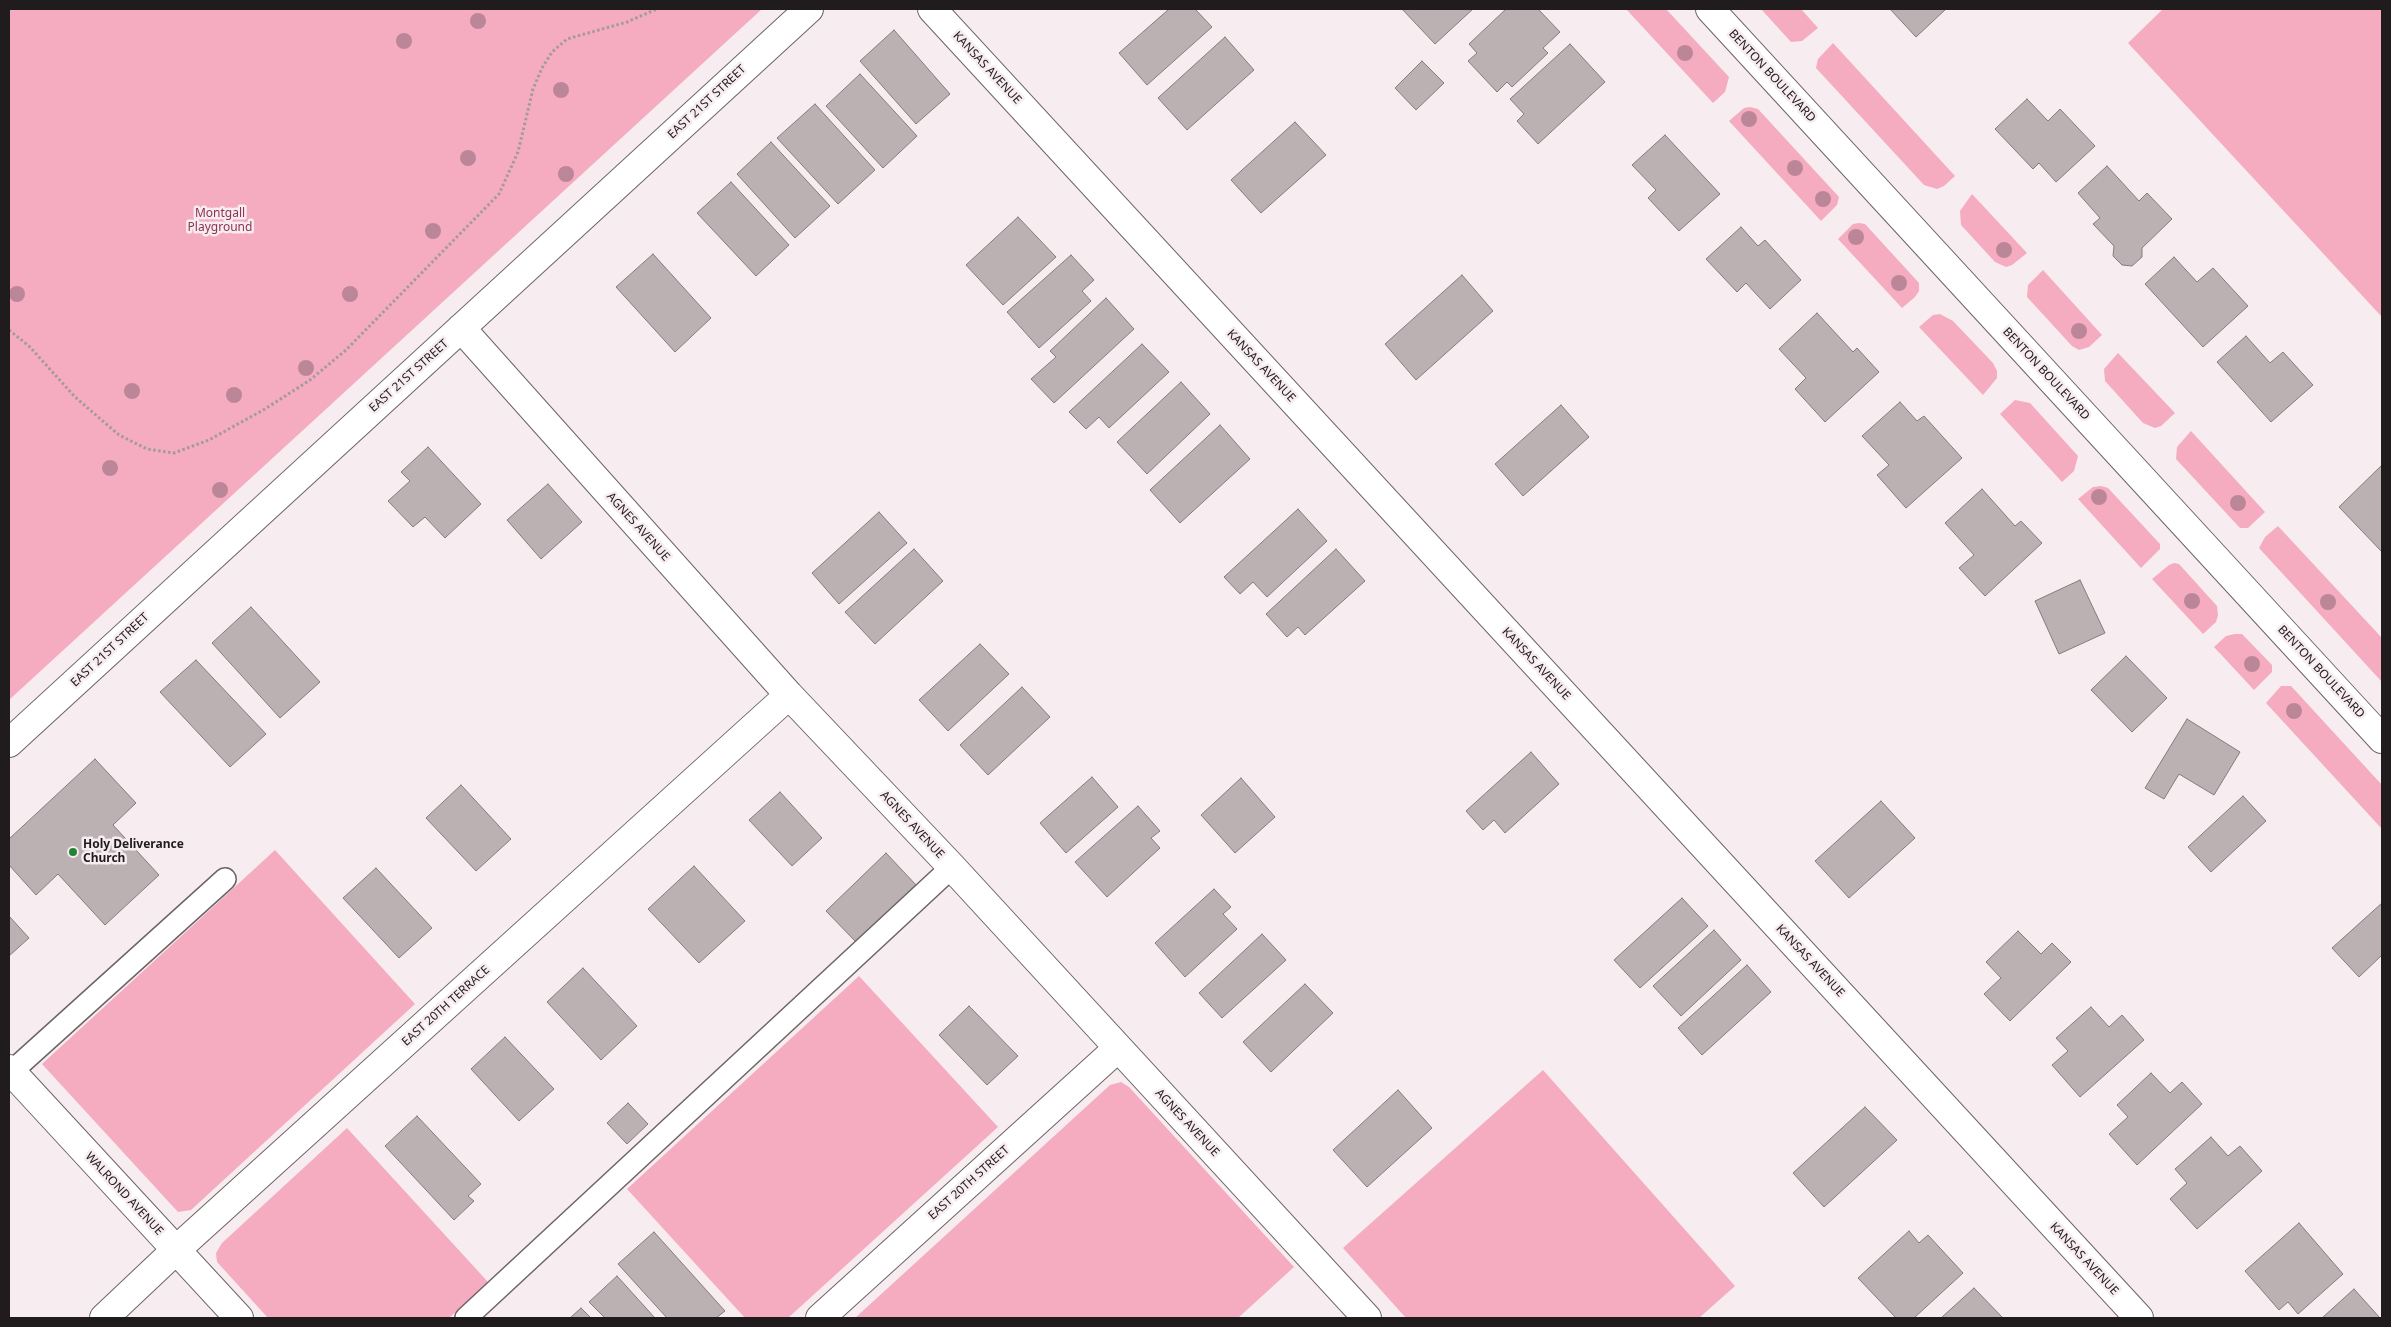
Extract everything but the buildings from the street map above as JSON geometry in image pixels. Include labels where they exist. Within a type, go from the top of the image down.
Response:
[{"type":"street","name":"EAST 21ST STREET","points":[[9,743],[809,9]]},
{"type":"street","name":"KANSAS AVENUE","points":[[932,9],[2139,1318]]},
{"type":"street","name":"BENTON BOULEVARD","points":[[1710,9],[2382,739]]},
{"type":"street","name":"AGNES AVENUE","points":[[461,328],[789,695],[952,867],[1367,1318]]},
{"type":"street","name":"EAST 20TH TERRACE","points":[[104,1318],[176,1250],[789,695]]},
{"type":"street","name":"EAST 20TH STREET","points":[[820,1318],[1118,1048]]},
{"type":"street","name":"WALROND AVENUE","points":[[10,1072],[239,1318]]},
{"type":"lane","points":[[466,1318],[952,867]]},
{"type":"lane","points":[[10,1072],[225,879]]},
{"type":"path","points":[[9,330],[29,346],[75,397],[119,435],[147,448],[174,453],[209,440],[265,409],[310,380],[346,350],[499,194],[518,152],[533,89],[542,68],[552,52],[567,39],[627,22],[657,9]]},
{"type":"green space","name":"Montgall Playground","points":[[9,9],[762,9],[9,700]]},
{"type":"green space","points":[[1626,9],[1666,9],[1729,77],[1725,92],[1713,103]]},
{"type":"green space","points":[[1761,9],[1801,9],[1818,28],[1802,41],[1791,42]]},
{"type":"green space","points":[[2163,9],[2382,9],[2382,317],[2128,43]]},
{"type":"green space","points":[[1833,43],[1955,176],[1944,186],[1937,189],[1924,185],[1816,68],[1818,59]]},
{"type":"green space","points":[[1744,108],[1758,109],[1839,197],[1837,205],[1821,221],[1729,121]]},
{"type":"green space","points":[[1972,194],[2027,253],[2012,265],[2006,267],[1995,262],[1961,225],[1960,211]]},
{"type":"green space","points":[[1853,224],[1865,224],[1919,283],[1919,291],[1915,297],[1902,308],[1838,239]]},
{"type":"green space","points":[[2043,270],[2102,335],[2089,347],[2079,350],[2072,346],[2027,297],[2028,285]]},
{"type":"green space","points":[[1940,314],[1953,321],[1993,363],[1997,371],[1997,378],[1983,395],[1919,327],[1933,315]]},
{"type":"green space","points":[[2118,353],[2175,413],[2161,426],[2155,428],[2143,423],[2105,381],[2104,369]]},
{"type":"green space","points":[[2015,400],[2030,403],[2078,456],[2074,471],[2062,482],[2000,414]]},
{"type":"green space","points":[[2191,431],[2265,512],[2248,528],[2240,528],[2176,459],[2177,447]]},
{"type":"green space","points":[[2101,486],[2108,488],[2160,544],[2160,549],[2141,568],[2078,499],[2093,487]]},
{"type":"green space","points":[[2278,526],[2382,638],[2382,682],[2259,548],[2265,537]]},
{"type":"green space","points":[[2174,563],[2179,564],[2217,606],[2218,615],[2216,622],[2203,634],[2152,579]]},
{"type":"green space","points":[[2242,634],[2272,665],[2272,672],[2254,690],[2214,647],[2226,636]]},
{"type":"green space","points":[[2281,686],[2291,686],[2382,785],[2382,829],[2266,703]]},
{"type":"green space","points":[[275,850],[415,1004],[191,1210],[178,1212],[42,1064]]},
{"type":"green space","points":[[859,976],[998,1127],[788,1318],[745,1318],[627,1189]]},
{"type":"green space","points":[[1543,1070],[1735,1286],[1699,1318],[1406,1318],[1343,1248]]},
{"type":"green space","points":[[1121,1082],[1129,1087],[1294,1267],[1238,1318],[855,1318],[1110,1085]]},
{"type":"green space","points":[[347,1128],[488,1282],[449,1318],[268,1318],[217,1262],[216,1253],[222,1243]]},
{"type":"place","name":"Holy Deliverance Church","points":[[73,852]]}]
